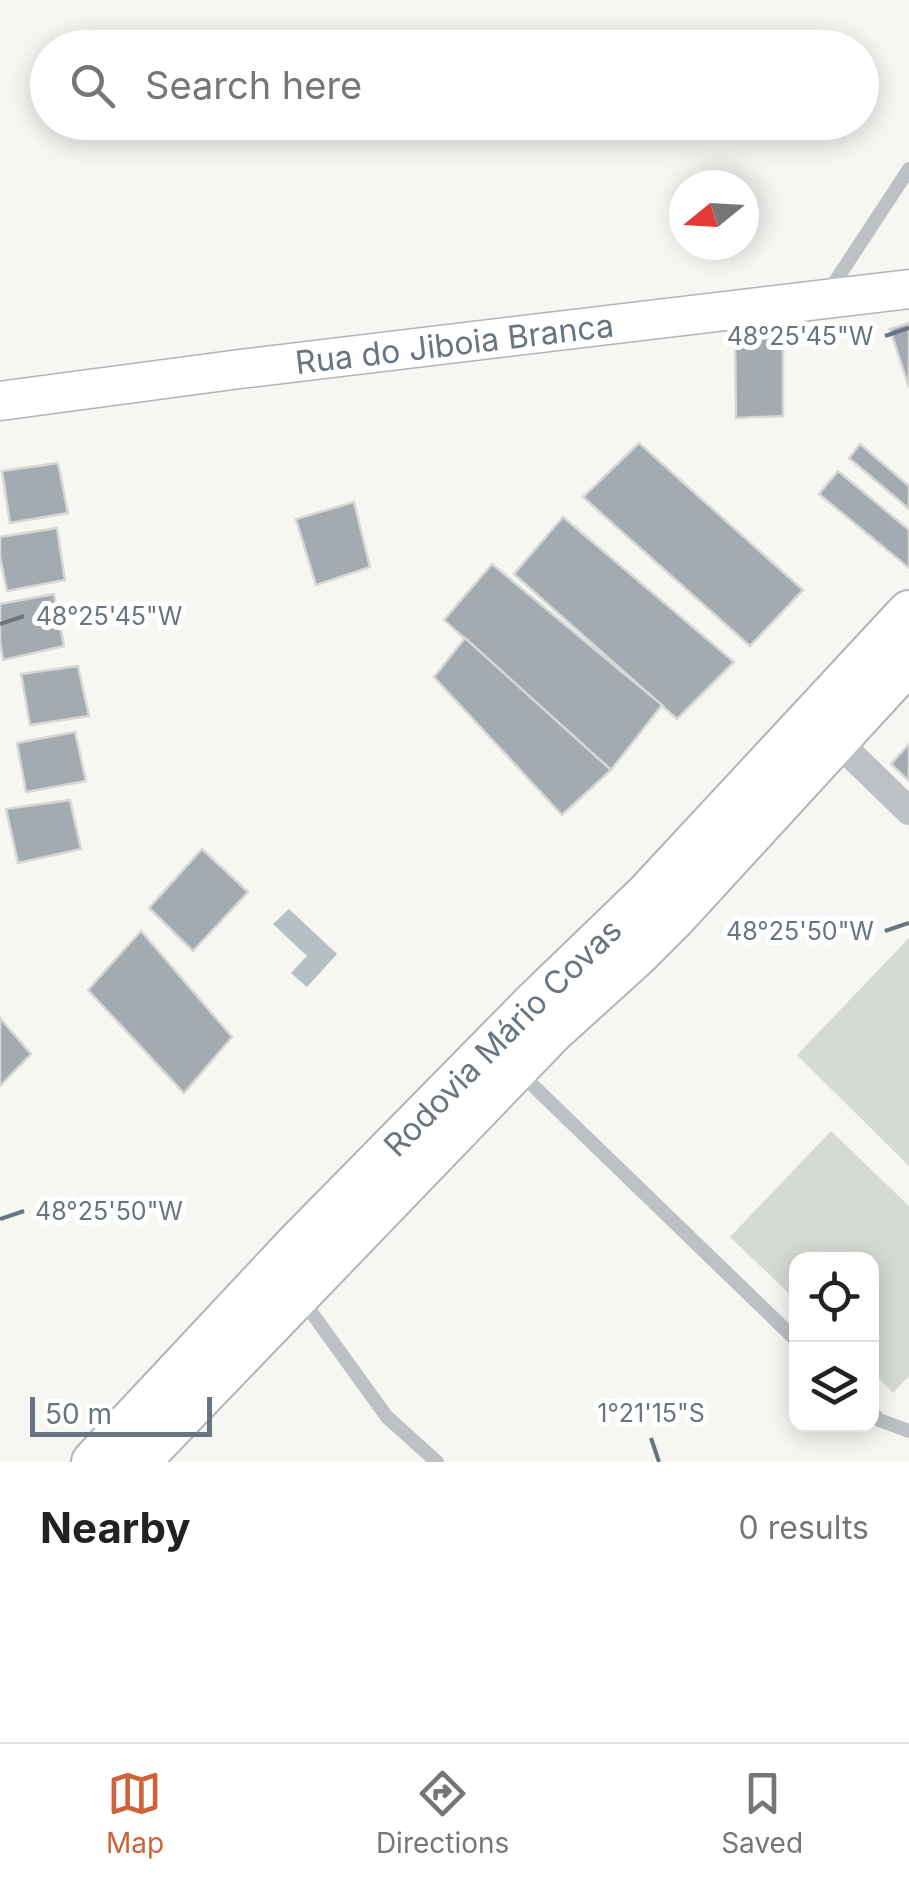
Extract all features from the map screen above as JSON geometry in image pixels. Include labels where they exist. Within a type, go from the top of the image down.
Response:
[{"type":"main road","name":"Rua do Jiboia Branca","points":[[0,401],[909,289]]},
{"type":"main road","name":"Rodovia Mário Covas","points":[[93,1462],[295,1246],[537,1000],[648,894],[909,612]]},
{"type":"main road","name":"Rodovia Mário Covas","points":[[138,1462],[552,1032],[675,917],[909,662]]},
{"type":"street","points":[[837,741],[909,811]]},
{"type":"lane","points":[[823,300],[909,169]]},
{"type":"lane","points":[[516,1069],[789,1333]]},
{"type":"lane","points":[[299,1296],[387,1417],[438,1462]]},
{"type":"lane","points":[[879,1420],[909,1431]]},
{"type":"shaded area","points":[[289,909],[337,954],[307,987],[291,973],[307,956],[273,924]]},
{"type":"shaded area","points":[[909,938],[909,1166],[797,1055]]},
{"type":"shaded area","points":[[831,1131],[909,1206],[909,1376],[893,1393],[879,1379],[879,1252],[789,1252],[789,1293],[730,1237]]},
{"type":"building","points":[[909,323],[909,387],[890,329]]},
{"type":"building","points":[[783,335],[783,416],[736,418],[735,337]]},
{"type":"building","points":[[639,443],[803,590],[750,646],[583,497]]},
{"type":"building","points":[[860,444],[909,486],[909,509],[849,458]]},
{"type":"building","points":[[58,463],[68,513],[10,523],[2,471]]},
{"type":"building","points":[[838,471],[909,530],[909,568],[819,494]]},
{"type":"building","points":[[354,502],[370,567],[316,585],[296,519]]},
{"type":"building","points":[[563,517],[734,662],[677,719],[514,574]]},
{"type":"building","points":[[57,528],[65,580],[7,591],[0,537]]},
{"type":"building","points":[[492,564],[662,705],[611,770],[444,620]]},
{"type":"building","points":[[54,594],[64,646],[3,660],[0,604]]},
{"type":"building","points":[[465,638],[611,770],[562,815],[434,677]]},
{"type":"building","points":[[78,666],[89,716],[30,725],[21,674]]},
{"type":"building","points":[[75,732],[86,781],[26,792],[17,743]]},
{"type":"building","points":[[909,744],[909,781],[891,764]]},
{"type":"building","points":[[70,800],[81,849],[18,863],[6,809]]},
{"type":"building","points":[[202,849],[248,892],[193,951],[149,908]]},
{"type":"building","points":[[141,931],[232,1037],[184,1093],[88,990]]},
{"type":"building","points":[[0,1018],[31,1054],[0,1086]]}]
